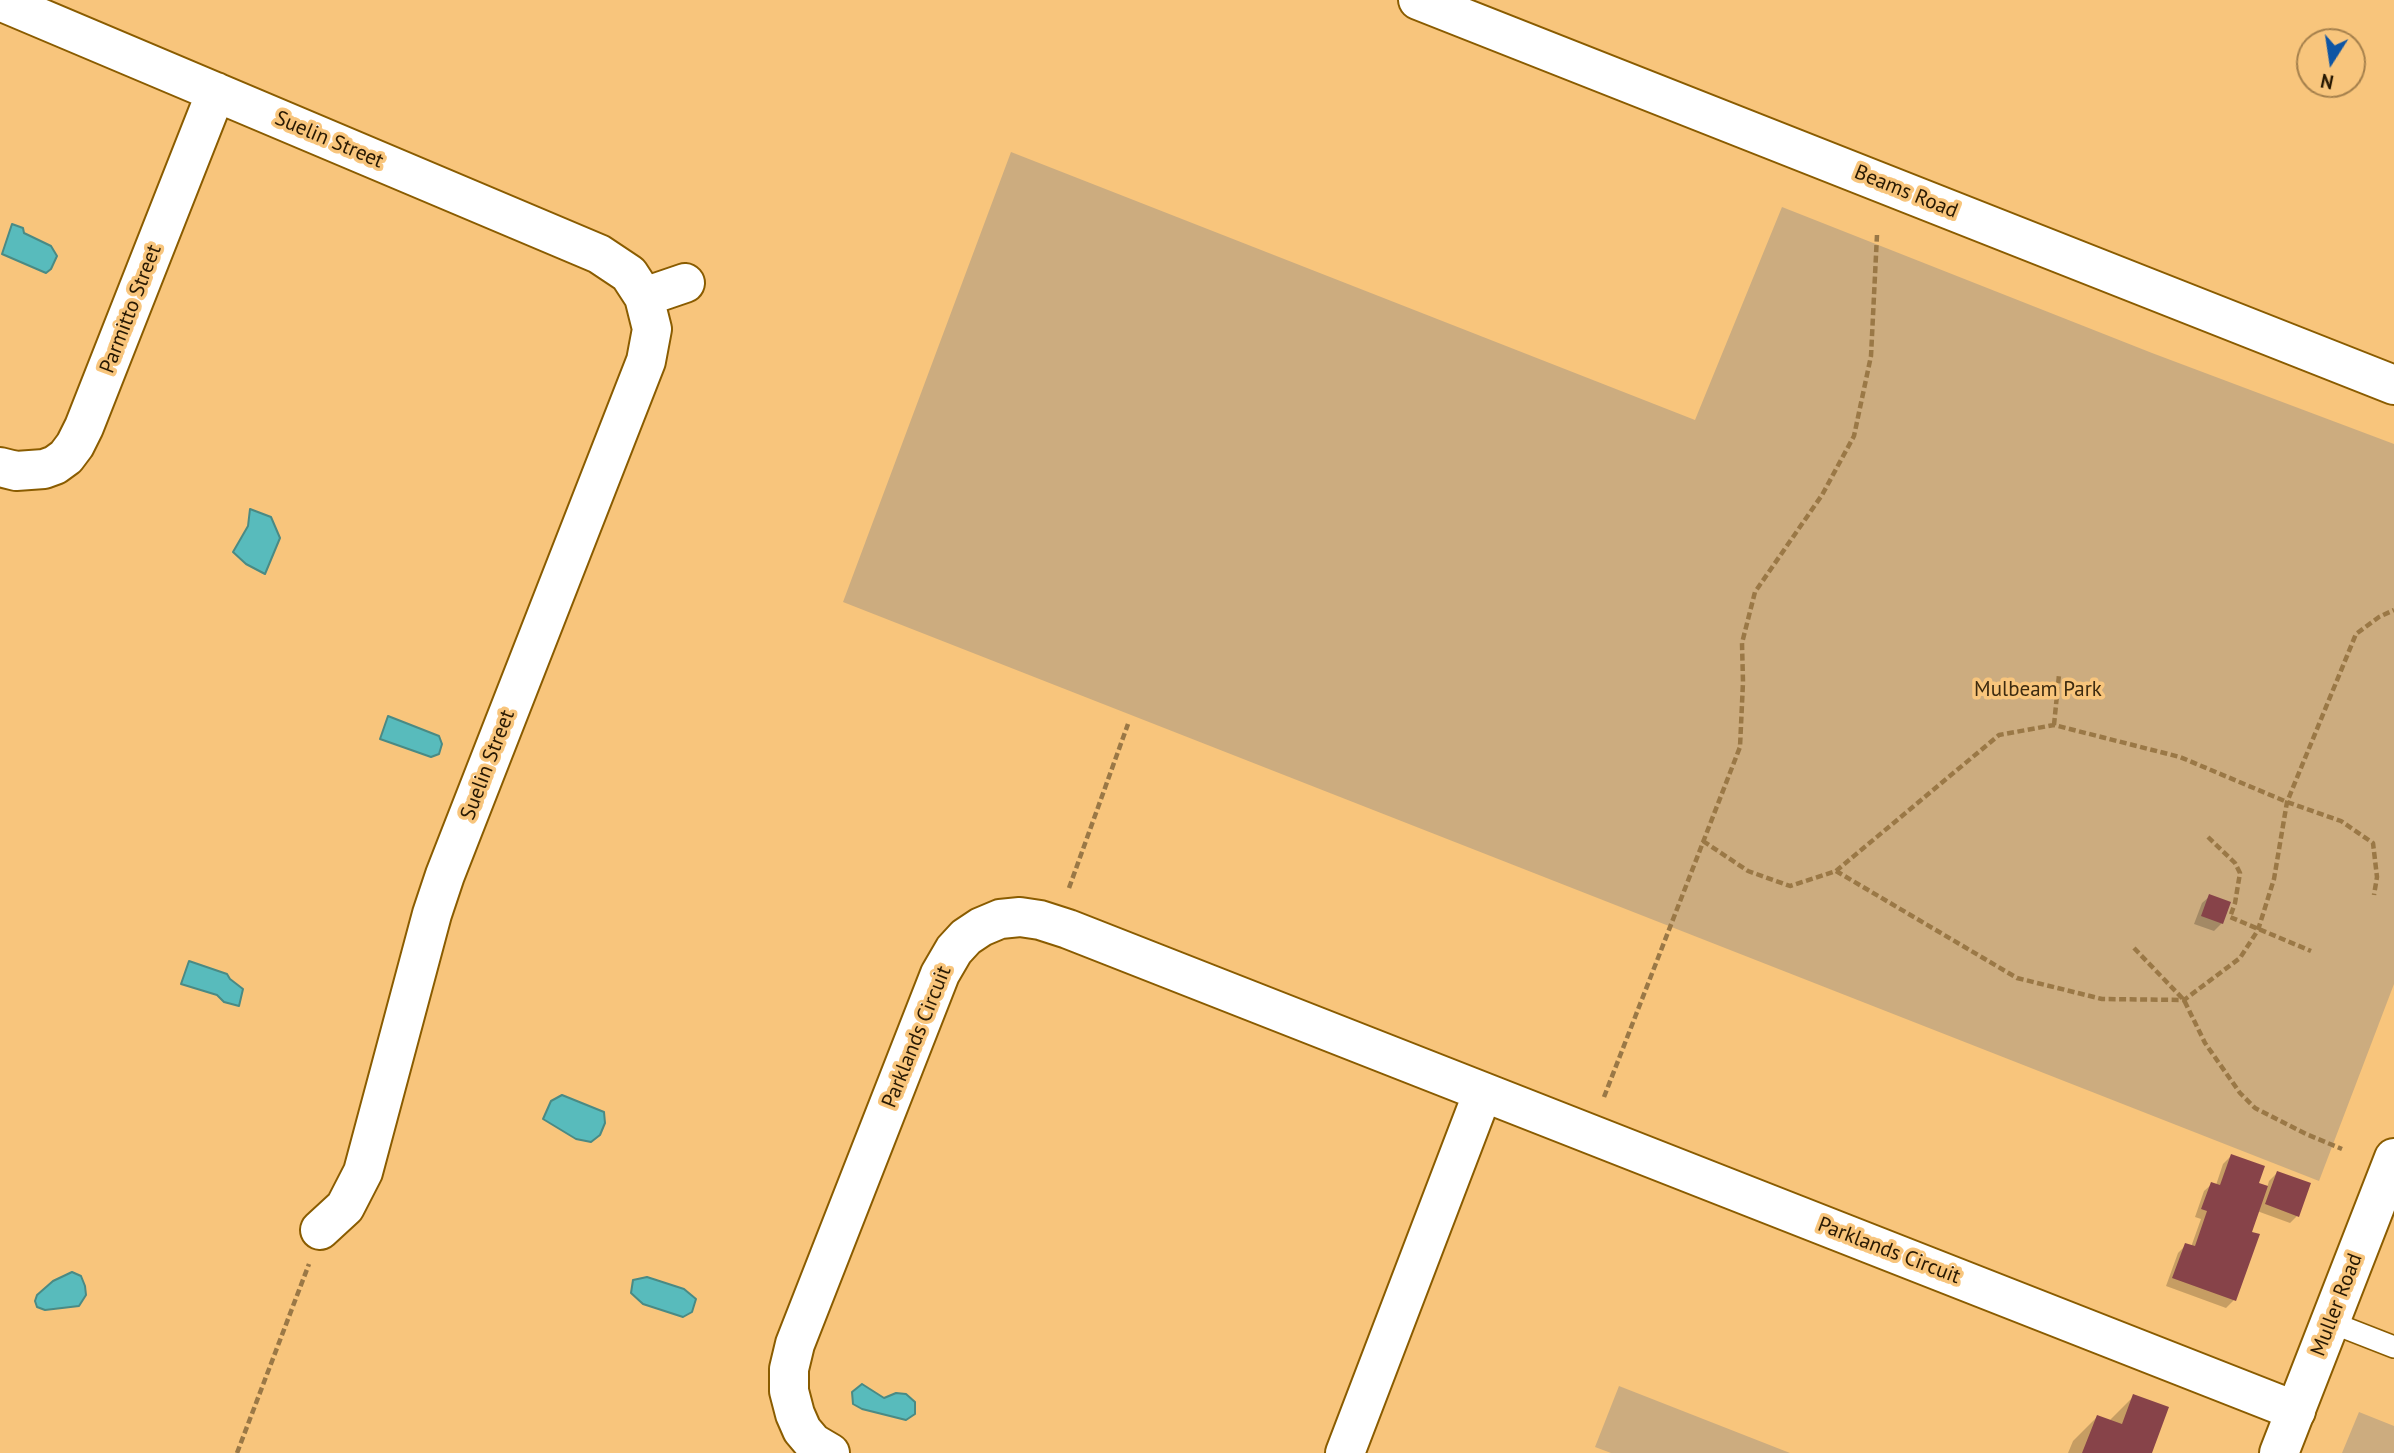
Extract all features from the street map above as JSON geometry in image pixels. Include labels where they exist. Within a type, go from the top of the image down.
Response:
[{"type":"street","name":"Beams Road","points":[[1418,0],[2394,385]]},
{"type":"street","name":"Suelin Street","points":[[0,1],[599,254],[629,274],[644,297],[652,329],[646,361],[445,875],[432,914],[363,1172],[345,1207],[320,1230]]},
{"type":"street","name":"Parmitto Street","points":[[0,467],[24,471],[44,470],[66,457],[75,444],[216,92]]},
{"type":"street","points":[[644,297],[685,283]]},
{"type":"street","name":"Parklands Circuit","points":[[830,1453],[813,1443],[802,1430],[795,1414],[789,1391],[789,1369],[795,1344],[940,974],[954,950],[966,937],[1000,919],[1020,917],[1056,926],[2296,1411]]},
{"type":"street","points":[[1345,1453],[1483,1092]]},
{"type":"street","name":"Muller Road","points":[[2279,1453],[2394,1157]]},
{"type":"lane","points":[[2330,1322],[2394,1347]]},
{"type":"path","points":[[1589,1133],[1740,747],[1742,643],[1755,592],[1822,495],[1854,436],[1871,356],[1877,235]]},
{"type":"path","points":[[1836,872],[2017,978],[2102,999],[2184,1000],[2240,958],[2258,930],[2274,879],[2287,802],[2356,634],[2394,610]]},
{"type":"path","points":[[2054,725],[2059,675]]},
{"type":"path","points":[[1056,926],[1128,724]]},
{"type":"path","points":[[1703,841],[1748,871],[1790,887],[1836,872],[1999,735],[2054,725],[2180,757],[2287,802],[2341,821],[2373,843],[2377,877],[2374,895]]},
{"type":"path","points":[[2208,837],[2235,863],[2240,873],[2231,917],[2311,951]]},
{"type":"path","points":[[2134,948],[2184,1000],[2205,1043],[2240,1093],[2255,1108],[2342,1149]]},
{"type":"path","points":[[237,1453],[320,1230]]},
{"type":"green space","name":"Mulbeam Park","points":[[1011,152],[1695,420],[1782,207],[2152,353],[2394,444],[2394,984],[2319,1181],[843,602]]},
{"type":"green space","points":[[1619,1386],[1790,1453],[1611,1453],[1595,1447]]},
{"type":"green space","points":[[2359,1412],[2394,1426],[2394,1453],[2342,1453]]},
{"type":"water","points":[[12,224],[51,246],[57,256],[46,273],[2,254]]},
{"type":"water","points":[[250,509],[271,517],[280,538],[265,574],[246,564],[233,552],[248,526]]},
{"type":"water","points":[[388,716],[439,736],[442,744],[439,754],[431,757],[380,739]]},
{"type":"water","points":[[189,961],[227,974],[243,989],[239,1006],[224,1002],[217,995],[181,984]]},
{"type":"water","points":[[562,1095],[604,1112],[605,1123],[600,1135],[591,1142],[576,1139],[543,1119],[551,1101]]},
{"type":"water","points":[[72,1272],[81,1276],[85,1286],[86,1295],[79,1306],[45,1310],[37,1307],[37,1295],[53,1281]]},
{"type":"water","points":[[647,1277],[684,1289],[696,1299],[692,1312],[683,1317],[643,1304],[631,1293],[633,1280]]},
{"type":"water","points":[[862,1384],[884,1398],[896,1393],[906,1394],[915,1402],[915,1414],[906,1420],[862,1409],[853,1404],[852,1392]]},
{"type":"building","points":[[2209,894],[2231,902],[2223,924],[2201,916]]},
{"type":"building","points":[[2231,1154],[2265,1166],[2259,1183],[2268,1186],[2252,1232],[2260,1234],[2236,1301],[2172,1278],[2185,1243],[2195,1246],[2207,1211],[2201,1209],[2211,1182],[2220,1185]]},
{"type":"building","points":[[2277,1171],[2311,1183],[2299,1217],[2265,1204]]},
{"type":"building","points":[[2133,1394],[2169,1407],[2152,1453],[2082,1453],[2097,1415],[2122,1424]]}]
